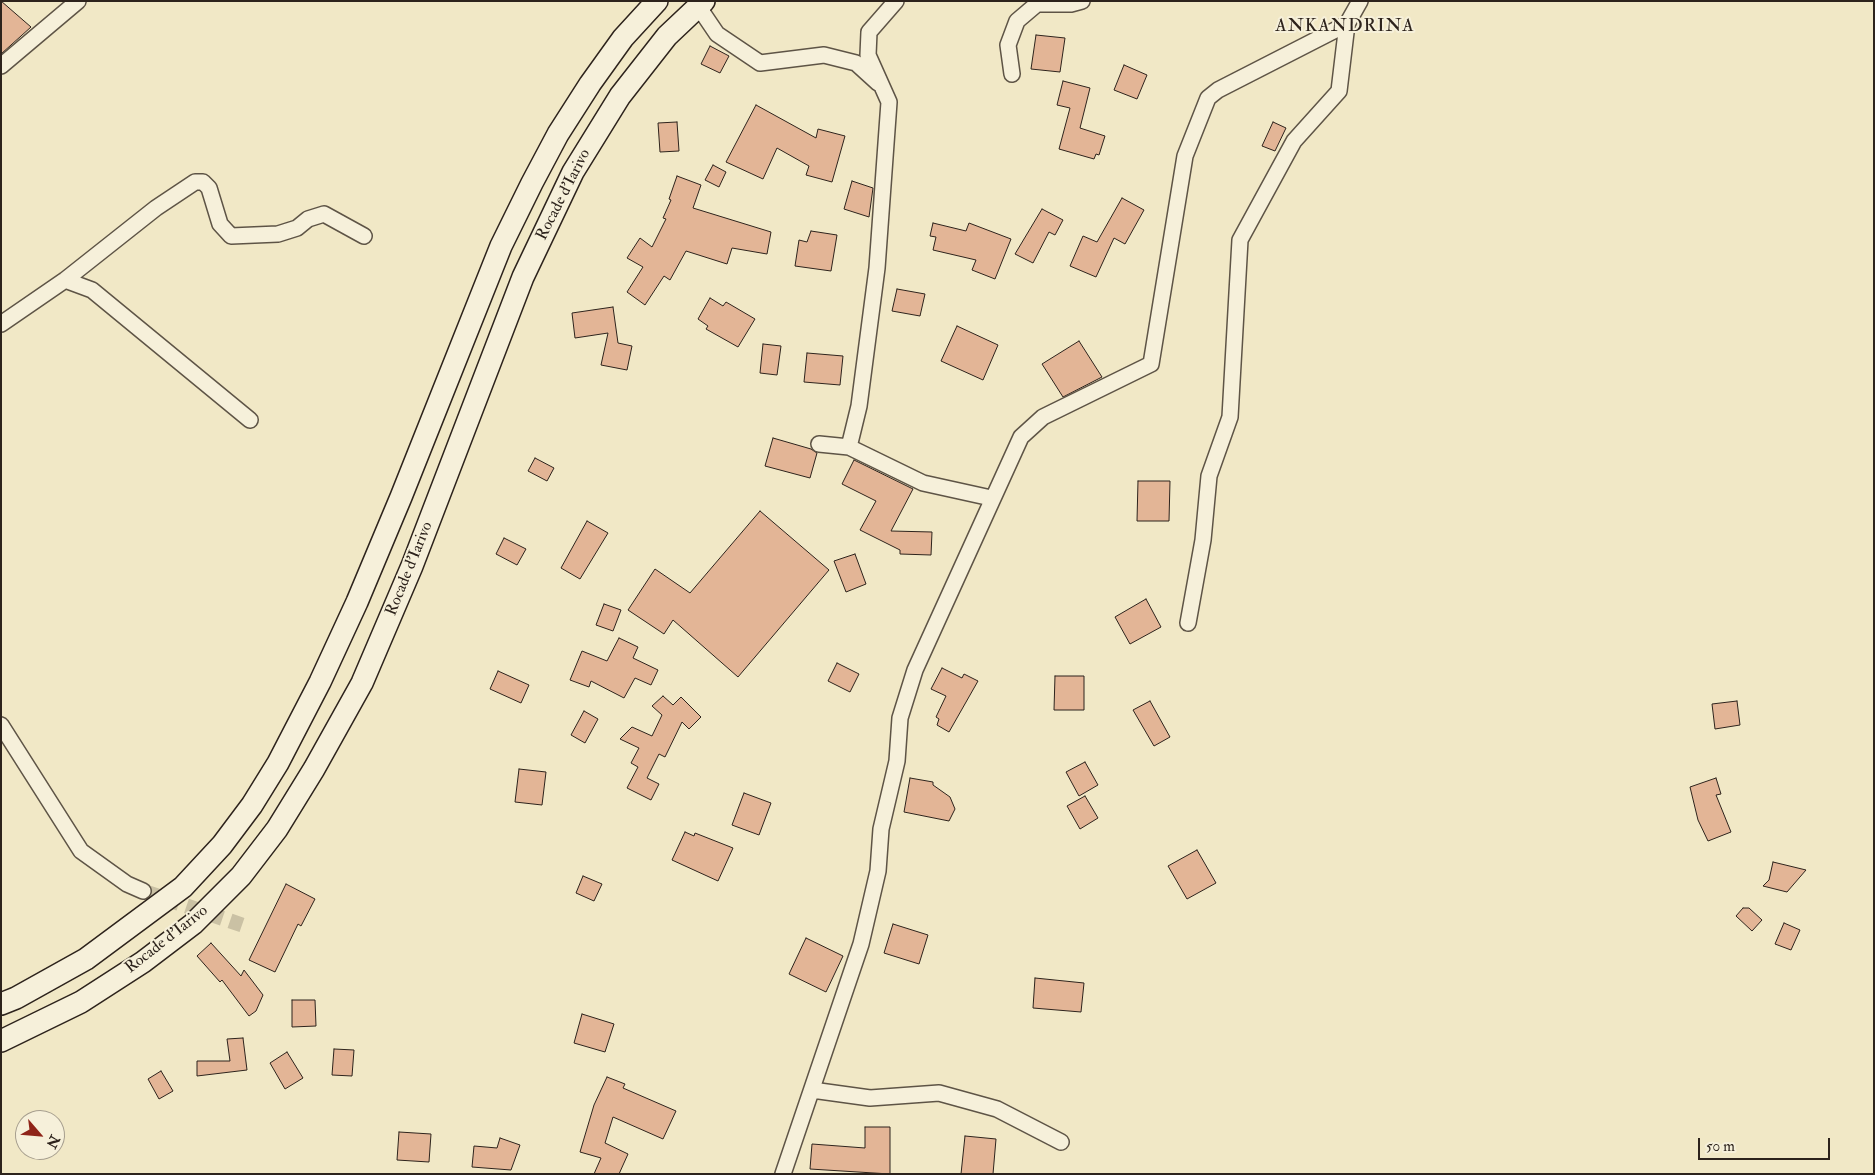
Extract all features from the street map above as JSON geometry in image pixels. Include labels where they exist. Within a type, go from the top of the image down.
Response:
[{"type":"main road","name":"Rocade d'Iarivo","points":[[1,1004],[16,998],[86,959],[183,886],[222,845],[252,805],[278,762],[316,690],[357,602],[501,246],[532,183],[558,134],[590,84],[623,38],[657,1]]},
{"type":"main road","name":"Rocade d'Iarivo","points":[[1,1041],[81,1002],[143,962],[194,924],[241,876],[277,829],[314,769],[362,683],[412,566],[523,277],[573,172],[620,96],[667,36],[701,4]]},
{"type":"street","points":[[1,66],[78,1]]},
{"type":"street","points":[[849,447],[860,406],[877,268],[889,102],[868,55],[869,32],[896,1]]},
{"type":"street","points":[[1012,74],[1008,45],[1017,21],[1037,4],[1071,4],[1082,1]]},
{"type":"street","points":[[1188,623],[1203,540],[1209,476],[1230,416],[1240,240],[1294,141],[1339,91],[1347,24],[1360,1]]},
{"type":"street","points":[[701,4],[717,34],[760,63],[824,55],[856,63],[883,87]]},
{"type":"street","points":[[783,1174],[861,944],[878,871],[881,829],[897,761],[900,718],[915,670],[1020,437],[1043,417],[1151,364],[1185,156],[1208,98],[1218,90],[1347,24]]},
{"type":"street","points":[[1,324],[65,280],[156,208],[195,182],[203,182],[209,188],[220,224],[231,236],[278,234],[297,228],[308,219],[324,214],[364,236]]},
{"type":"street","points":[[65,280],[92,290],[250,420]]},
{"type":"street","points":[[820,444],[849,447],[923,483],[991,498]]},
{"type":"street","points":[[1,725],[81,851],[126,884],[143,891]]},
{"type":"street","points":[[812,1090],[870,1098],[939,1093],[997,1109],[1061,1142]]},
{"type":"building","points":[[1,1],[31,27],[1,54]]},
{"type":"building","points":[[1036,35],[1065,38],[1060,72],[1031,69]]},
{"type":"building","points":[[710,46],[729,56],[720,73],[701,64]]},
{"type":"building","points":[[1124,65],[1147,75],[1137,99],[1114,90]]},
{"type":"building","points":[[1063,81],[1090,88],[1080,128],[1105,136],[1099,155],[1096,154],[1094,159],[1059,149],[1070,108],[1057,105]]},
{"type":"building","points":[[756,105],[816,138],[818,129],[845,136],[832,182],[806,175],[809,166],[777,148],[763,179],[726,162]]},
{"type":"building","points":[[677,122],[679,151],[660,152],[658,123]]},
{"type":"building","points":[[1273,122],[1286,128],[1275,151],[1262,146]]},
{"type":"building","points":[[713,165],[726,172],[719,187],[705,180]]},
{"type":"building","points":[[677,176],[701,185],[693,208],[771,232],[767,254],[732,248],[727,264],[686,251],[670,280],[664,276],[645,305],[627,292],[643,267],[627,258],[640,238],[652,247],[666,219],[663,218],[671,200],[669,199]]},
{"type":"building","points":[[852,181],[873,188],[869,217],[844,209]]},
{"type":"building","points":[[1122,198],[1144,210],[1125,244],[1114,238],[1096,277],[1070,266],[1083,236],[1097,242]]},
{"type":"building","points":[[1042,209],[1063,220],[1055,235],[1049,232],[1033,263],[1015,254]]},
{"type":"building","points":[[933,223],[966,231],[969,223],[1011,239],[995,279],[972,270],[976,260],[933,250],[936,237],[930,236]]},
{"type":"building","points":[[811,231],[837,235],[831,271],[795,266],[799,240],[807,242]]},
{"type":"building","points":[[897,289],[925,294],[920,316],[892,311]]},
{"type":"building","points":[[710,298],[723,306],[726,302],[755,319],[738,347],[706,329],[708,326],[698,319]]},
{"type":"building","points":[[613,307],[618,343],[632,346],[627,370],[601,365],[608,333],[575,338],[572,313]]},
{"type":"building","points":[[957,326],[998,345],[983,380],[941,361]]},
{"type":"building","points":[[1079,341],[1102,377],[1063,397],[1042,364]]},
{"type":"building","points":[[763,344],[781,346],[777,375],[760,373]]},
{"type":"building","points":[[807,353],[843,356],[840,385],[804,382]]},
{"type":"building","points":[[773,438],[811,449],[817,453],[810,478],[765,466]]},
{"type":"building","points":[[535,458],[554,468],[547,481],[528,471]]},
{"type":"building","points":[[854,460],[913,489],[891,531],[932,532],[931,555],[900,554],[900,550],[860,530],[876,501],[842,484]]},
{"type":"building","points":[[1138,481],[1170,481],[1169,521],[1137,521]]},
{"type":"building","points":[[760,511],[829,570],[738,677],[673,620],[664,634],[628,610],[655,569],[690,593]]},
{"type":"building","points":[[587,521],[608,533],[580,579],[561,568]]},
{"type":"building","points":[[504,538],[526,549],[517,565],[496,554]]},
{"type":"building","points":[[855,554],[866,584],[846,592],[834,561]]},
{"type":"building","points":[[1146,599],[1161,627],[1130,644],[1115,617]]},
{"type":"building","points":[[604,604],[621,610],[613,631],[596,625]]},
{"type":"building","points":[[619,638],[638,647],[633,658],[658,670],[651,685],[635,678],[624,698],[591,681],[589,687],[570,680],[582,651],[607,661]]},
{"type":"building","points":[[837,663],[859,674],[850,692],[828,681]]},
{"type":"building","points":[[942,668],[962,678],[964,674],[978,681],[949,732],[937,725],[939,719],[936,717],[946,696],[931,689]]},
{"type":"building","points":[[498,671],[529,685],[521,703],[490,689]]},
{"type":"building","points":[[1055,676],[1084,676],[1084,710],[1054,710]]},
{"type":"building","points":[[663,696],[673,705],[681,697],[701,717],[689,729],[682,722],[665,757],[659,754],[647,778],[659,784],[651,800],[627,788],[638,767],[631,763],[639,748],[620,739],[632,727],[652,736],[662,715],[652,706]]},
{"type":"building","points":[[1150,701],[1170,737],[1154,746],[1133,710]]},
{"type":"building","points":[[1737,701],[1740,725],[1715,729],[1712,704]]},
{"type":"building","points":[[584,711],[598,719],[585,743],[571,735]]},
{"type":"building","points":[[1085,762],[1098,785],[1079,796],[1066,772]]},
{"type":"building","points":[[519,769],[546,772],[542,805],[515,802]]},
{"type":"building","points":[[910,778],[933,782],[933,785],[950,797],[955,809],[949,821],[904,812]]},
{"type":"building","points":[[1716,778],[1721,794],[1716,795],[1731,832],[1708,841],[1698,820],[1690,787]]},
{"type":"building","points":[[744,793],[771,803],[759,835],[732,825]]},
{"type":"building","points":[[1085,796],[1098,818],[1080,829],[1067,806]]},
{"type":"building","points":[[685,832],[694,836],[695,833],[733,848],[718,881],[672,860]]},
{"type":"building","points":[[1197,850],[1216,883],[1187,899],[1168,866]]},
{"type":"building","points":[[1773,862],[1806,870],[1787,892],[1763,886],[1769,880]]},
{"type":"building","points":[[583,876],[602,884],[594,901],[576,893]]},
{"type":"building","points":[[286,884],[315,899],[301,926],[298,924],[275,972],[249,960]]},
{"type":"building","points":[[1743,908],[1749,908],[1762,920],[1752,931],[1736,916]]},
{"type":"building","points":[[1784,923],[1800,930],[1791,950],[1775,944]]},
{"type":"building","points":[[893,924],[928,935],[919,964],[884,953]]},
{"type":"building","points":[[806,938],[843,956],[826,992],[789,974]]},
{"type":"building","points":[[211,943],[241,976],[244,970],[263,995],[256,1011],[249,1016],[222,980],[220,982],[197,956]]},
{"type":"building","points":[[1035,978],[1084,983],[1081,1012],[1033,1008]]},
{"type":"building","points":[[292,1000],[315,1000],[316,1026],[292,1027]]},
{"type":"building","points":[[582,1014],[614,1024],[605,1052],[574,1043]]},
{"type":"building","points":[[243,1038],[247,1070],[197,1076],[197,1061],[230,1061],[227,1039]]},
{"type":"building","points":[[334,1049],[354,1050],[352,1076],[332,1075]]},
{"type":"building","points":[[287,1052],[303,1078],[285,1089],[270,1063]]},
{"type":"building","points":[[161,1071],[173,1091],[159,1099],[148,1079]]},
{"type":"building","points":[[607,1077],[625,1084],[623,1088],[676,1111],[663,1139],[613,1117],[605,1143],[628,1154],[619,1174],[594,1174],[601,1158],[580,1152],[594,1105]]},
{"type":"building","points":[[865,1127],[890,1127],[890,1174],[810,1169],[812,1144],[865,1148]]},
{"type":"building","points":[[399,1132],[431,1134],[429,1162],[397,1160]]},
{"type":"building","points":[[965,1136],[996,1139],[993,1174],[961,1174]]},
{"type":"building","points":[[500,1138],[520,1145],[511,1170],[472,1167],[474,1146],[497,1148]]},
{"type":"tunnel","points":[[143,891],[242,925]]},
{"type":"district","name":"ANKANDRINA","points":[[1345,27]]}]
